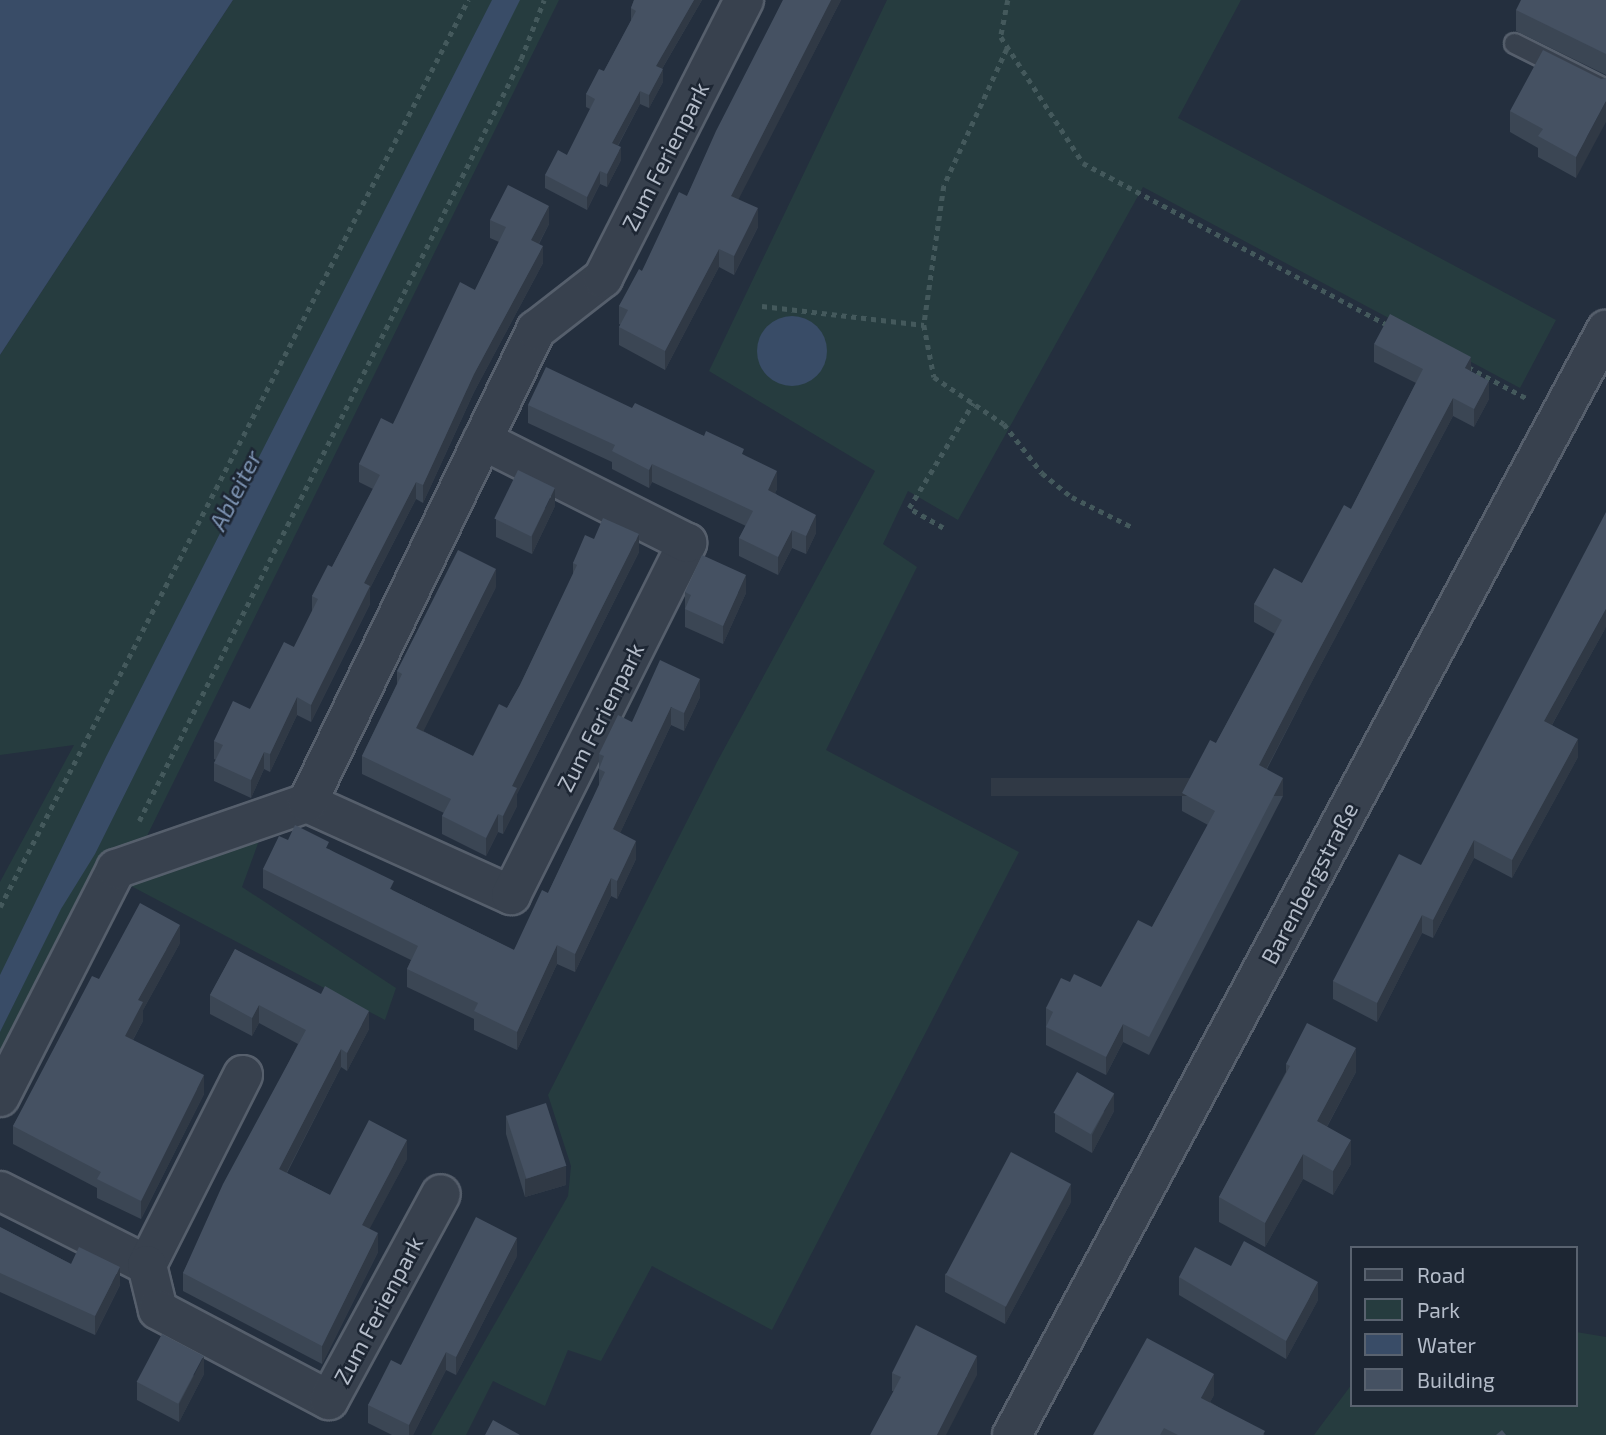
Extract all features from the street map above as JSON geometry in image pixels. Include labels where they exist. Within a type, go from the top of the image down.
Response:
[{"type":"street","name":"Zum Ferienpark","points":[[482,440],[687,542],[511,895],[307,803],[482,440],[536,330],[603,278],[744,0]]},
{"type":"street","name":"Barenbergstraße","points":[[1012,1435],[1606,330]]},
{"type":"street","points":[[0,1097],[116,869],[307,803]]},
{"type":"street","points":[[0,1191],[147,1265],[243,1075]]},
{"type":"street","name":"Zum Ferienpark","points":[[147,1265],[158,1310],[329,1400],[441,1194]]},
{"type":"lane","points":[[1514,43],[1606,89]]},
{"type":"path","points":[[0,907],[468,0]]},
{"type":"path","points":[[116,869],[515,71],[544,0]]},
{"type":"path","points":[[1008,0],[1001,37],[1083,163],[1392,327]]},
{"type":"path","points":[[1007,48],[944,186],[924,325],[934,377],[1004,424],[1042,473],[1072,497],[1134,528]]},
{"type":"path","points":[[762,306],[924,325]]},
{"type":"path","points":[[1454,360],[1560,416]]},
{"type":"path","points":[[943,528],[909,508],[973,402]]},
{"type":"green space","points":[[233,0],[559,0],[142,846],[0,1082],[0,882],[74,745],[0,755],[0,355]]},
{"type":"green space","points":[[887,0],[1241,0],[1178,118],[1556,320],[1520,388],[1143,187],[958,520],[908,491],[883,544],[917,567],[826,750],[1019,852],[772,1330],[652,1266],[601,1361],[568,1350],[545,1406],[493,1381],[466,1435],[431,1435],[568,1196],[571,1166],[548,1095],[717,762],[875,471],[709,371]]},
{"type":"green space","points":[[260,838],[242,887],[396,988],[385,1020],[131,886],[134,877]]},
{"type":"green space","points":[[1578,1332],[1606,1337],[1606,1435],[1314,1435],[1350,1387],[1350,1407],[1578,1407]]},
{"type":"water","points":[[0,0],[233,0],[0,355]]},
{"type":"water","points":[[492,0],[520,0],[95,854],[61,909],[0,1032],[0,975],[106,757]]},
{"type":"water","points":[[792,316],[817,326],[827,351],[817,376],[792,386],[767,376],[757,351],[767,326]]},
{"type":"building","points":[[634,0],[694,0],[656,66],[663,69],[649,95],[640,91],[612,143],[621,147],[607,174],[600,171],[587,197],[545,175],[558,150],[567,155],[595,99],[586,94],[599,69],[604,71],[636,11],[631,8]]},
{"type":"building","points":[[783,0],[831,0],[731,196],[758,208],[734,256],[719,249],[665,351],[619,327],[628,310],[619,306],[639,269],[642,271],[679,192],[687,196],[716,131]]},
{"type":"building","points":[[1521,0],[1606,0],[1606,54],[1516,10]]},
{"type":"building","points":[[1543,50],[1601,79],[1606,78],[1606,101],[1576,157],[1538,136],[1543,129],[1510,111]]},
{"type":"building","points":[[508,185],[549,206],[531,240],[543,246],[474,374],[423,485],[416,482],[364,583],[370,586],[311,705],[297,697],[270,754],[264,752],[251,780],[214,763],[223,745],[214,741],[233,701],[250,709],[284,642],[294,647],[318,599],[312,596],[328,565],[332,567],[380,475],[359,464],[381,418],[393,424],[460,282],[475,290],[506,227],[490,220]]},
{"type":"building","points":[[1390,314],[1471,357],[1465,368],[1489,381],[1474,409],[1453,398],[1259,765],[1283,778],[1149,1037],[1123,1024],[1106,1057],[1046,1027],[1053,1012],[1046,1008],[1061,978],[1070,982],[1074,974],[1101,987],[1138,920],[1152,927],[1215,811],[1182,793],[1210,740],[1216,743],[1282,620],[1254,604],[1274,568],[1302,583],[1344,505],[1351,509],[1423,369],[1374,344]]},
{"type":"building","points":[[546,367],[632,408],[635,403],[704,436],[706,431],[744,449],[742,454],[777,471],[768,490],[816,515],[806,536],[792,530],[778,557],[739,538],[753,511],[652,464],[649,470],[612,451],[615,445],[528,405]]},
{"type":"building","points":[[518,470],[555,488],[531,537],[494,519]]},
{"type":"building","points":[[1606,512],[1606,609],[1544,721],[1578,739],[1512,860],[1474,840],[1433,920],[1422,915],[1377,1003],[1333,981],[1399,854],[1421,865]]},
{"type":"building","points":[[603,518],[639,534],[512,786],[517,788],[503,816],[498,814],[486,838],[442,816],[451,799],[362,756],[402,674],[397,671],[458,550],[496,569],[416,728],[473,756],[499,704],[507,708],[520,685],[577,565],[573,563],[585,535],[594,539]]},
{"type":"building","points":[[702,555],[746,575],[723,626],[685,609],[691,595],[685,592]]},
{"type":"building","points":[[660,660],[700,679],[684,713],[671,707],[613,829],[636,841],[617,881],[611,878],[575,954],[557,945],[517,1032],[474,1011],[478,1003],[407,969],[418,946],[263,869],[279,836],[288,840],[295,825],[329,842],[326,848],[394,881],[390,889],[514,950],[542,890],[548,893],[605,772],[599,769],[604,756],[599,754],[618,715],[632,722]]},
{"type":"building","points":[[140,903],[180,925],[138,1000],[143,1002],[125,1036],[204,1075],[141,1201],[97,1179],[101,1172],[13,1126],[92,976],[99,979]]},
{"type":"building","points":[[235,949],[321,994],[325,986],[369,1011],[347,1053],[341,1049],[279,1169],[330,1195],[369,1120],[407,1140],[362,1225],[378,1233],[322,1346],[183,1273],[223,1184],[306,1030],[259,1005],[252,1018],[210,995]]},
{"type":"building","points":[[1307,1023],[1356,1048],[1317,1121],[1351,1140],[1333,1171],[1303,1154],[1265,1223],[1219,1197],[1290,1066],[1286,1064]]},
{"type":"building","points":[[1077,1072],[1114,1094],[1091,1134],[1054,1113]]},
{"type":"building","points":[[546,1103],[566,1166],[526,1179],[506,1116]]},
{"type":"building","points":[[1011,1152],[1071,1184],[1006,1307],[946,1275]]},
{"type":"building","points":[[476,1217],[517,1238],[456,1357],[446,1352],[409,1425],[368,1405],[391,1360],[401,1365]]},
{"type":"building","points":[[0,1227],[71,1264],[79,1247],[120,1267],[95,1316],[0,1273]]},
{"type":"building","points":[[1244,1241],[1318,1282],[1286,1341],[1179,1277],[1195,1247],[1231,1266]]},
{"type":"building","points":[[916,1325],[977,1356],[937,1435],[870,1435],[901,1377],[892,1373]]},
{"type":"building","points":[[162,1334],[203,1356],[178,1404],[137,1382]]},
{"type":"building","points":[[1147,1338],[1214,1374],[1201,1398],[1265,1431],[1263,1435],[1178,1435],[1164,1428],[1160,1435],[1093,1435]]},
{"type":"building","points":[[493,1420],[520,1435],[485,1435]]},
{"type":"water label","name":"Ableiter","points":[[235,490]]}]
